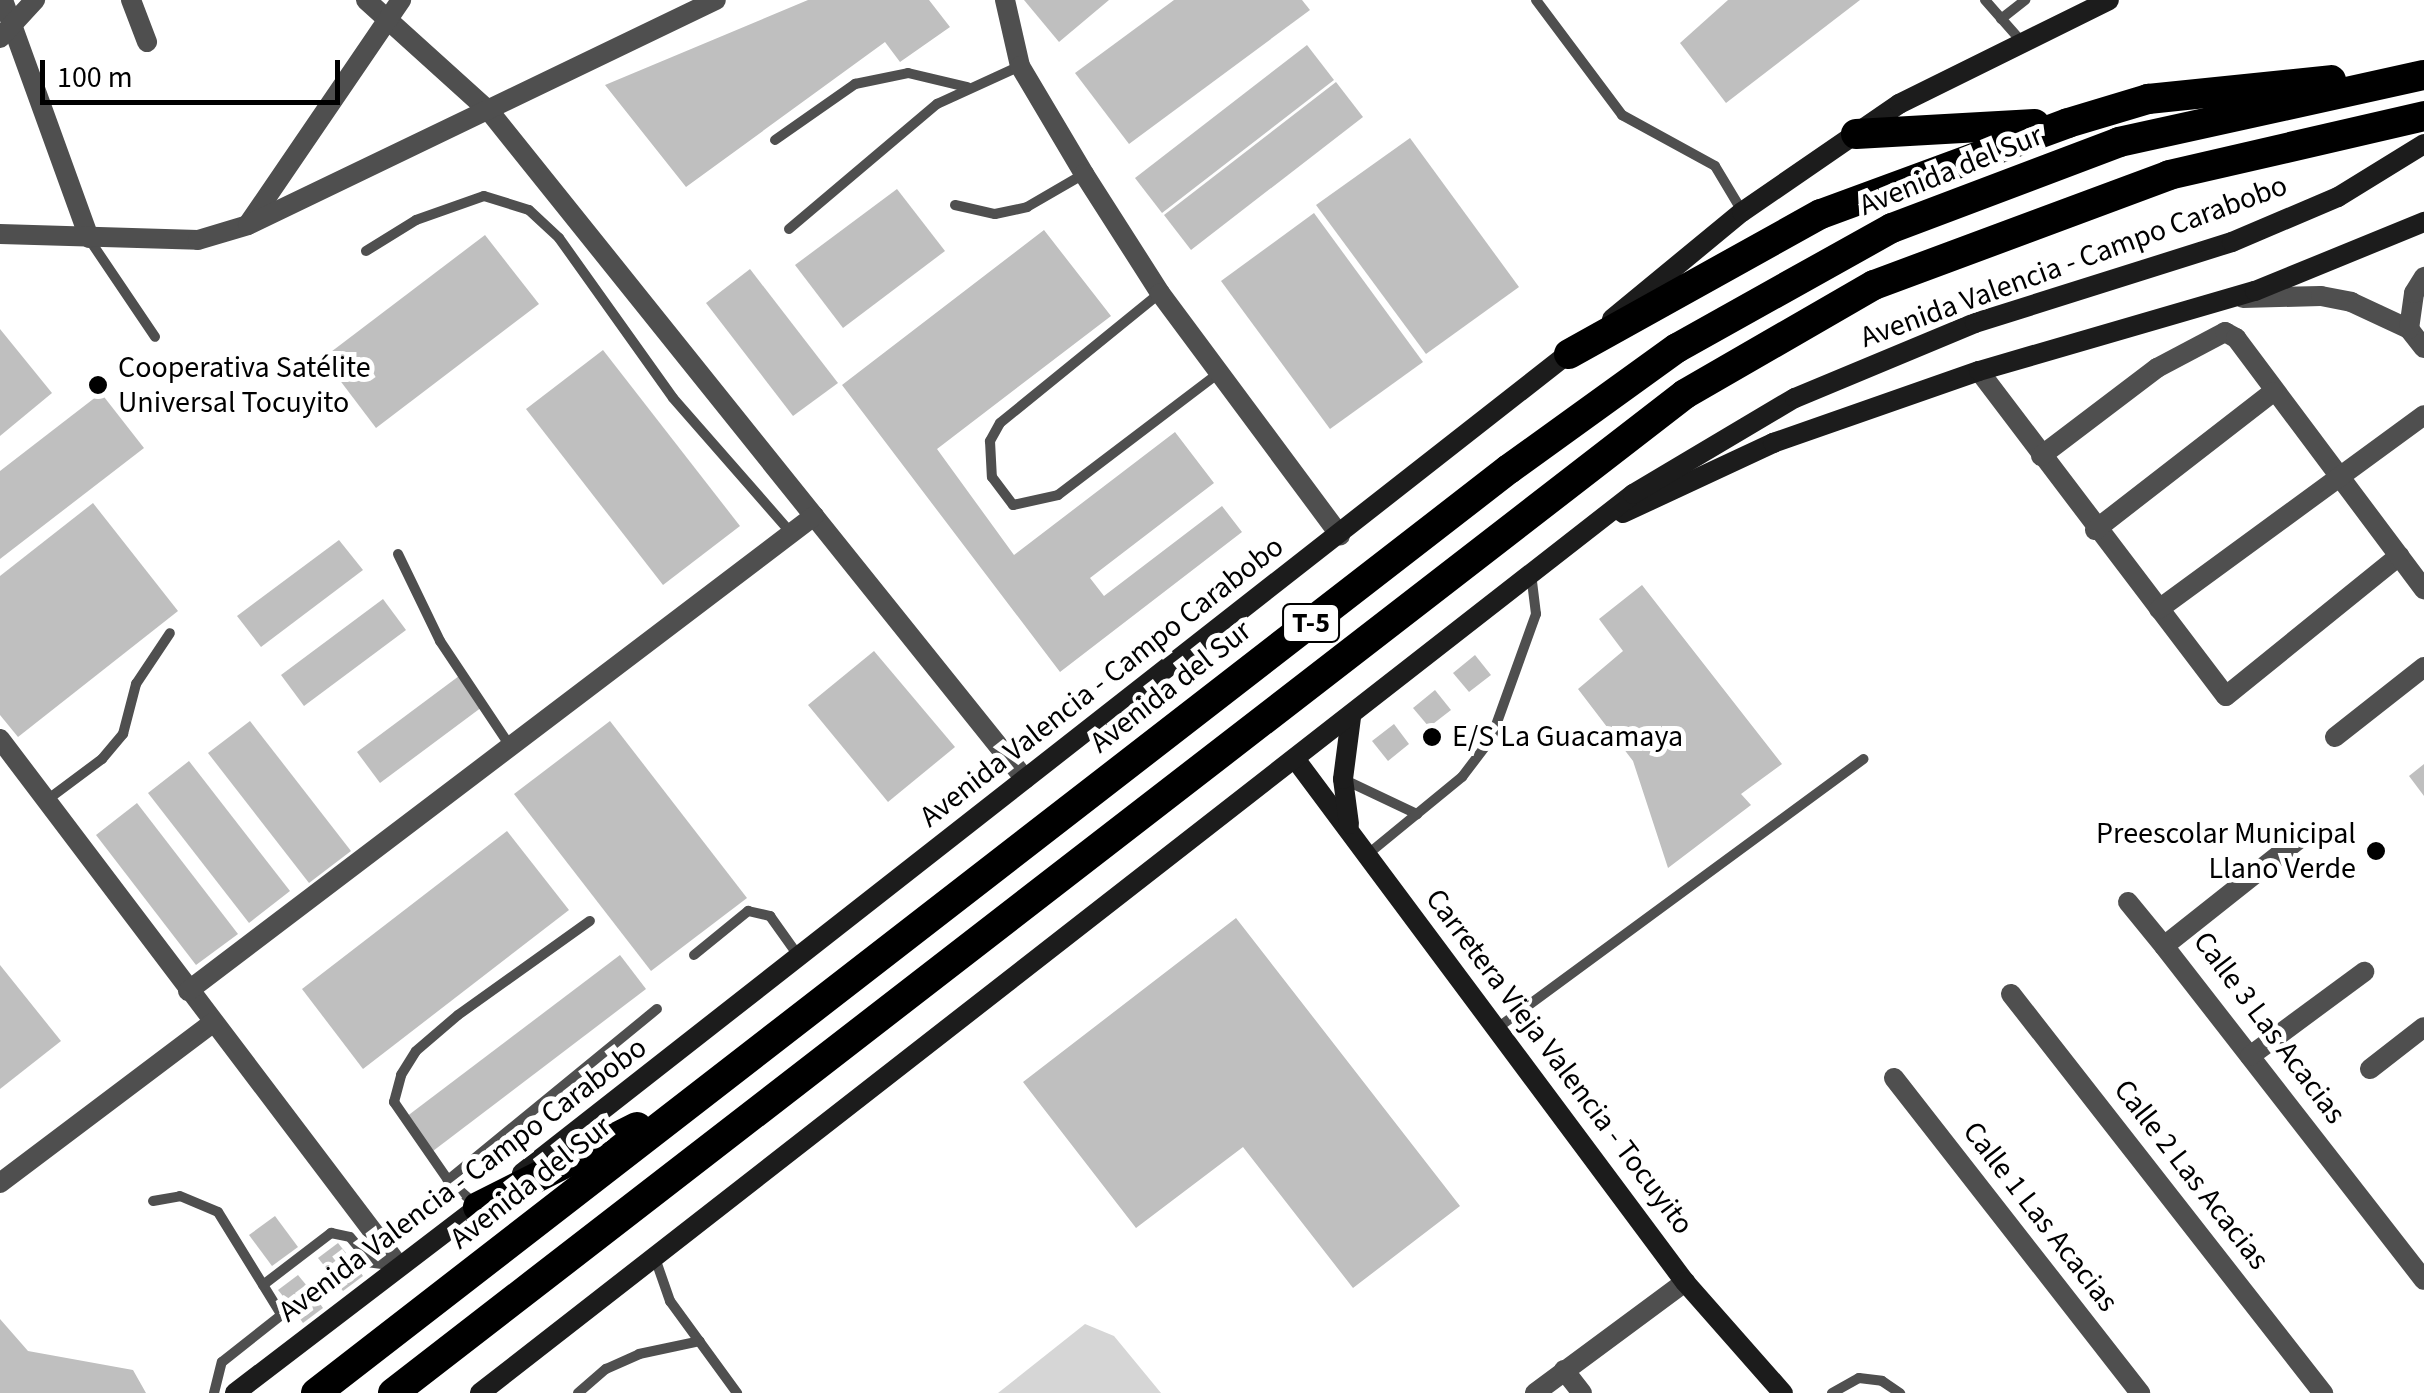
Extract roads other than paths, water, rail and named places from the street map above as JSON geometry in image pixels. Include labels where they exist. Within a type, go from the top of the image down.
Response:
[{"type":"highway","points":[[1569,354],[1821,214],[2068,123],[2148,99],[2424,75]]},
{"type":"highway","name":"Avenida del Sur","points":[[316,1393],[1509,469],[1677,348],[1892,228],[2119,142],[2424,75]]},
{"type":"highway","name":"T-5","points":[[393,1393],[1685,394],[1874,285],[2169,175],[2424,116]]},
{"type":"highway","points":[[1856,134],[2068,123]]},
{"type":"highway","points":[[478,1207],[702,1094]]},
{"type":"street","points":[[2,0],[8,32],[89,238]]},
{"type":"street","points":[[8,32],[35,0]]},
{"type":"street","points":[[131,0],[148,42]]},
{"type":"street","points":[[366,0],[490,112],[1025,779]]},
{"type":"street","points":[[248,224],[401,0]]},
{"type":"street","points":[[0,234],[198,240],[248,224],[490,112],[716,0]]},
{"type":"street","points":[[1006,0],[1020,66],[1084,174],[1160,293],[1340,535]]},
{"type":"street","points":[[2020,41],[2079,0]]},
{"type":"street","points":[[2020,41],[2108,0]]},
{"type":"street","name":"Avenida Valencia - Campo Carabobo","points":[[234,1393],[800,958],[1569,354],[1742,212],[1856,134],[2020,41]]},
{"type":"street","name":"Avenida Valencia - Campo Carabobo","points":[[480,1393],[1633,494],[1795,398],[1975,323],[2232,242],[2338,197],[2424,144]]},
{"type":"street","name":"Avenida Valencia - Campo Carabobo","points":[[1589,528],[1773,442],[1979,371],[2224,300],[2424,222]]},
{"type":"street","points":[[2409,329],[2414,293],[2424,277]]},
{"type":"street","points":[[2224,300],[2321,296],[2377,311],[2409,329],[2424,348]]},
{"type":"street","points":[[2041,456],[2157,368],[2225,332],[2424,590]]},
{"type":"street","points":[[1979,371],[2095,530],[2226,696],[2399,556]]},
{"type":"street","points":[[2095,530],[2273,392]]},
{"type":"street","points":[[2160,608],[2424,415]]},
{"type":"street","points":[[188,991],[793,536],[814,516]]},
{"type":"street","points":[[2336,737],[2424,667]]},
{"type":"street","points":[[1350,830],[1343,780],[1351,717]]},
{"type":"street","points":[[0,738],[399,1266]]},
{"type":"street","name":"Carretera Vieja Valencia - Tocuyito","points":[[1296,760],[1685,1282],[1783,1393]]},
{"type":"street","name":"Calle 3 Las Acacias","points":[[2299,839],[2164,946],[2424,1280]]},
{"type":"street","points":[[2128,902],[2164,946]]},
{"type":"street","points":[[2250,1056],[2364,972]]},
{"type":"street","name":"Calle 2 Las Acacias","points":[[2011,994],[2323,1393]]},
{"type":"street","points":[[0,1183],[212,1023]]},
{"type":"street","points":[[2370,1068],[2422,1032]]},
{"type":"street","name":"Calle 1 Las Acacias","points":[[1894,1078],[2140,1393]]},
{"type":"street","points":[[1534,1393],[1685,1282]]},
{"type":"street","points":[[1564,1370],[1582,1393]]},
{"type":"lane","points":[[1536,0],[1622,115],[1715,166],[1742,212]]},
{"type":"lane","points":[[1985,0],[2020,41]]},
{"type":"lane","points":[[2001,19],[2025,0]]},
{"type":"lane","points":[[789,229],[937,104],[1020,66]]},
{"type":"lane","points":[[774,140],[855,84],[908,73],[968,87]]},
{"type":"lane","points":[[955,205],[995,214],[1084,174]]},
{"type":"lane","points":[[366,251],[416,220],[484,196],[529,210],[559,238],[674,398],[793,536]]},
{"type":"lane","points":[[89,238],[156,337]]},
{"type":"lane","points":[[1160,293],[1000,423],[990,442],[992,478],[1013,505],[1058,495],[1220,373]]},
{"type":"lane","points":[[398,554],[440,641],[491,708],[510,746]]},
{"type":"lane","points":[[1368,854],[1462,777],[1491,739],[1536,614],[1531,575]]},
{"type":"lane","points":[[48,800],[91,770],[123,734],[136,684],[170,632]]},
{"type":"lane","points":[[1496,1030],[1863,759]]},
{"type":"lane","points":[[1343,780],[1416,814]]},
{"type":"lane","points":[[694,955],[748,911],[770,916],[800,958]]},
{"type":"lane","points":[[478,1207],[448,1180],[394,1102],[400,1075],[416,1051],[458,1016],[590,922]]},
{"type":"lane","points":[[448,1180],[658,1009]]},
{"type":"lane","points":[[153,1201],[199,1200],[218,1212],[281,1314]]},
{"type":"lane","points":[[263,1285],[331,1233],[350,1236],[368,1260]]},
{"type":"lane","points":[[655,1258],[670,1301],[737,1393]]},
{"type":"lane","points":[[214,1393],[222,1362],[350,1260],[399,1266]]},
{"type":"lane","points":[[578,1393],[606,1369],[638,1354],[700,1341]]},
{"type":"lane","points":[[1832,1393],[1859,1378],[1882,1381],[1900,1393]]},
{"type":"place","name":"Cooperativa Satélite Universal Tocuyito","points":[[98,385]]},
{"type":"place","name":"E/S La Guacamaya","points":[[1432,737]]},
{"type":"place","name":"Preescolar Municipal Llano Verde","points":[[2376,851]]}]
